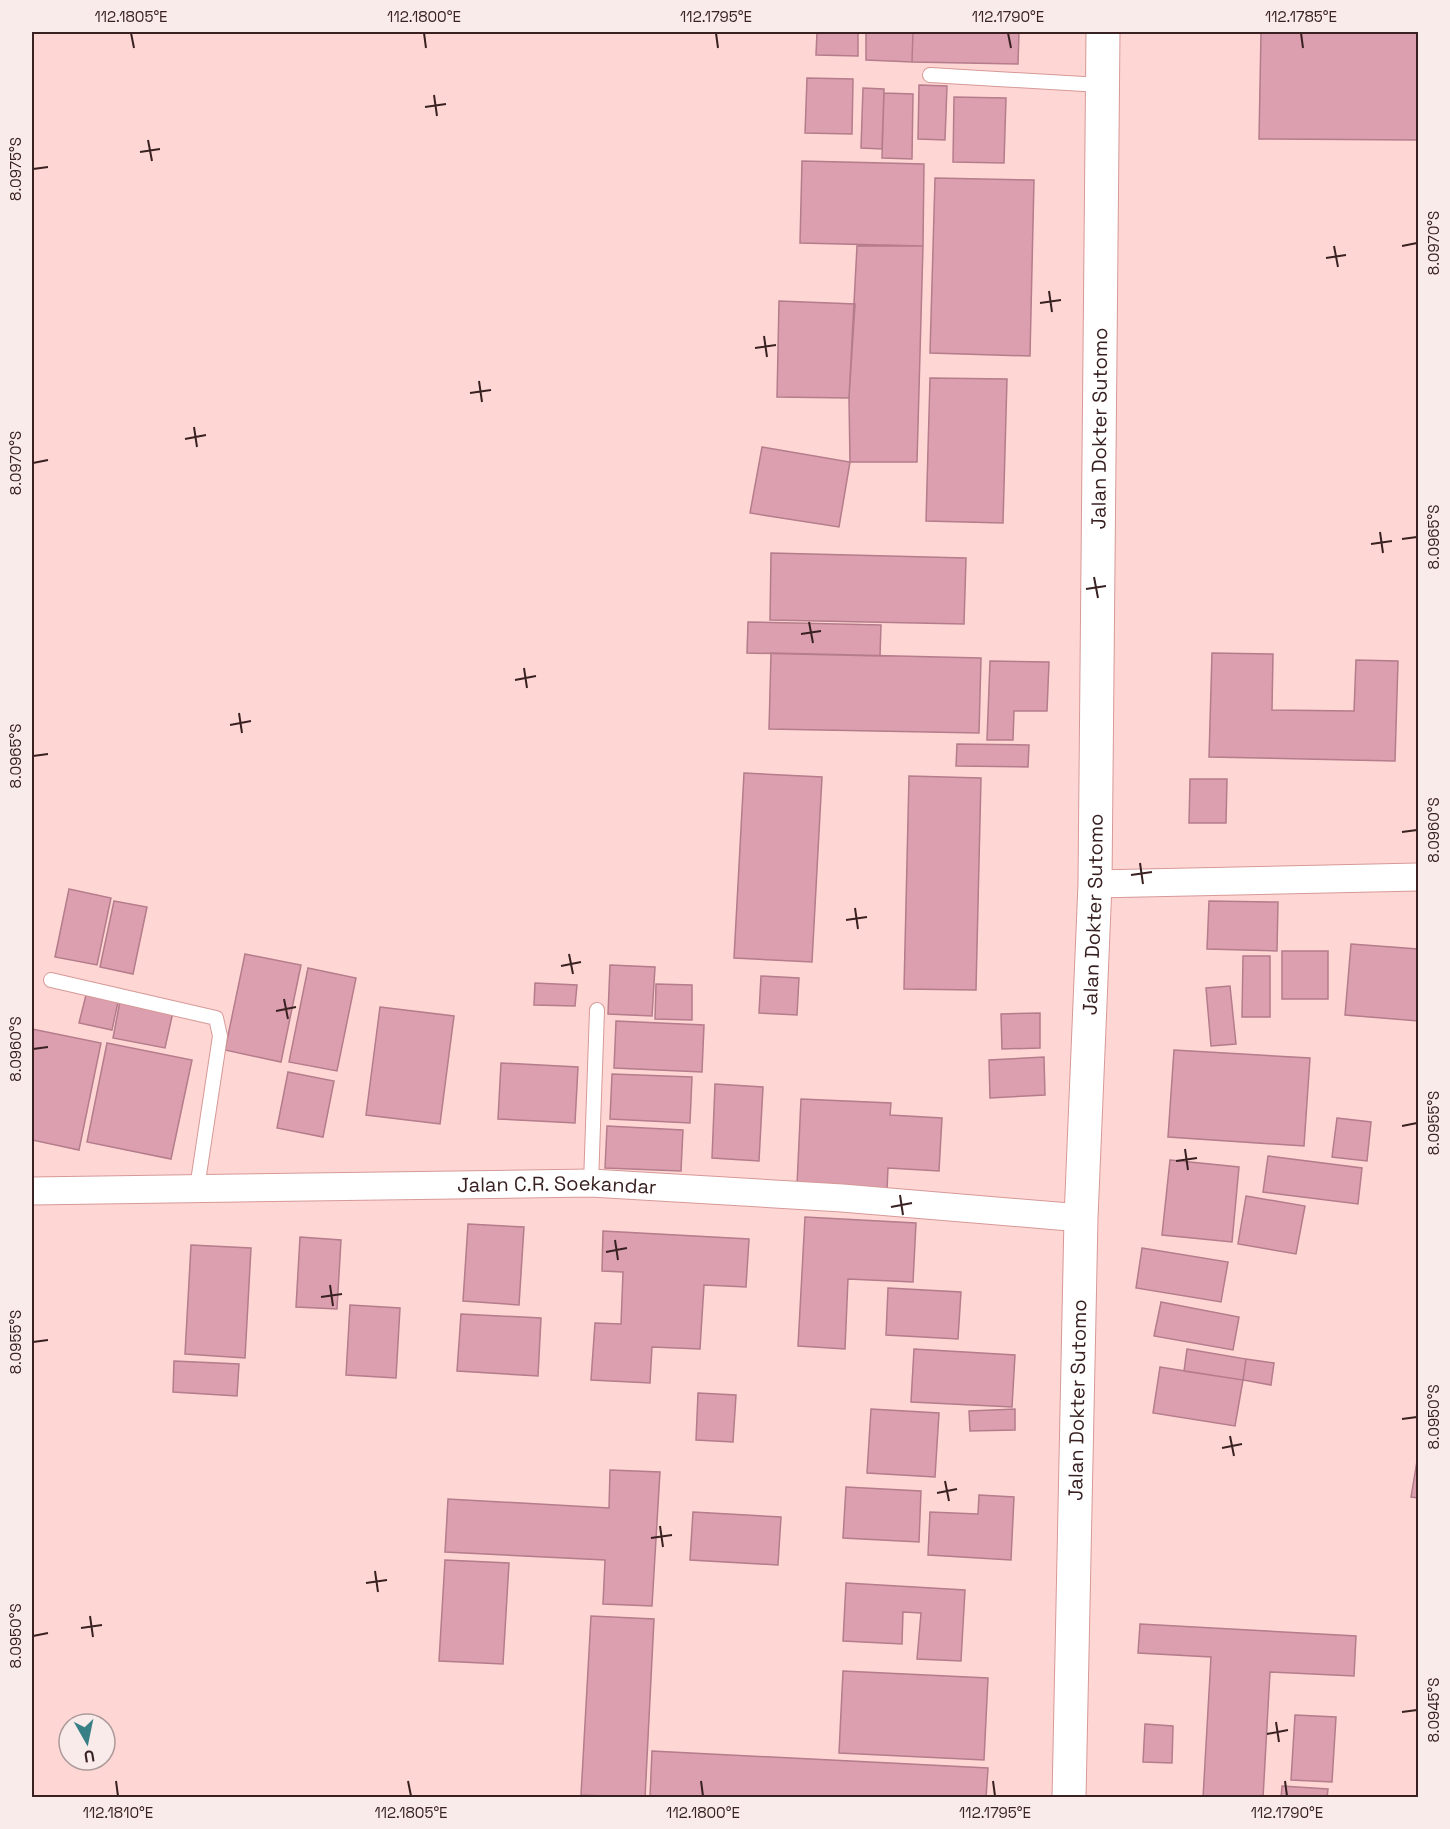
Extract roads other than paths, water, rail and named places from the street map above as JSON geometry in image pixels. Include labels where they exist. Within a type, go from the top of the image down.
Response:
[{"type":"main road","name":"Jalan Dokter Sutomo","points":[[1069,1797],[1081,1218],[1095,885],[1103,32]]},
{"type":"street","points":[[1095,885],[1419,877]]},
{"type":"street","name":"Jalan C.R. Soekandar","points":[[32,1191],[591,1183],[842,1198],[1081,1218]]},
{"type":"lane","points":[[930,75],[1101,85]]},
{"type":"lane","points":[[51,980],[216,1018],[220,1036],[197,1188]]},
{"type":"lane","points":[[591,1183],[597,1010]]}]
